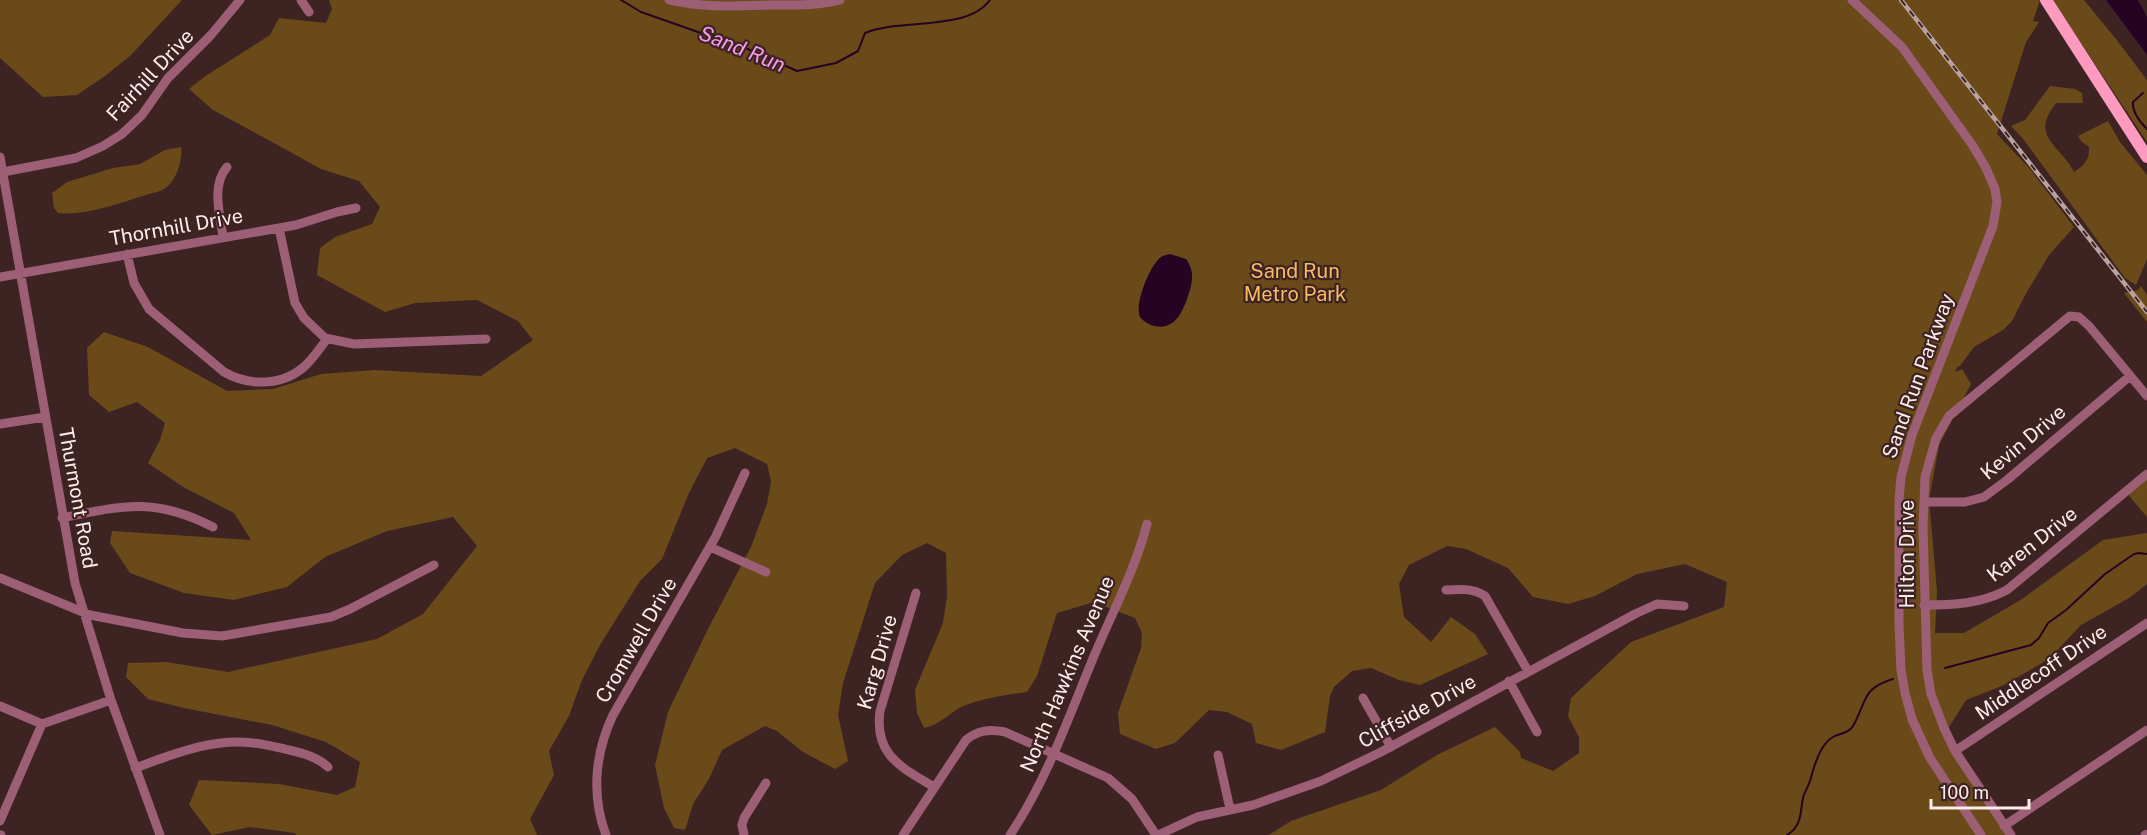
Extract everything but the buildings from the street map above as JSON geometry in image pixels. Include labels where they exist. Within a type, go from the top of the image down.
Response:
[{"type":"main road","points":[[2046,0],[2147,157]]},
{"type":"street","name":"Fairhill Drive","points":[[3,172],[76,158],[117,137],[142,115],[168,78],[212,35],[240,0]]},
{"type":"street","points":[[301,0],[309,12]]},
{"type":"street","points":[[669,0],[737,7],[815,4],[840,0]]},
{"type":"street","name":"Sand Run Parkway","points":[[1852,0],[1898,42],[1941,99],[1986,168],[1996,197],[1993,226],[1909,442],[1901,477],[1899,500],[1899,625],[1901,670],[1905,693],[1912,719],[1930,758],[1981,835]]},
{"type":"street","name":"Thurmont Road","points":[[0,157],[62,518],[83,612],[111,700],[160,835]]},
{"type":"street","points":[[223,237],[218,185],[226,167]]},
{"type":"street","name":"Thornhill Drive","points":[[0,277],[279,228],[356,208]]},
{"type":"street","points":[[279,228],[295,303],[310,326],[327,339],[354,344],[486,339]]},
{"type":"street","points":[[127,254],[134,283],[148,309],[224,372],[236,378],[266,383],[287,378],[306,365],[327,339]]},
{"type":"street","name":"Hilton Drive","points":[[2011,835],[1956,751],[1931,694],[1925,658],[1924,605],[1925,477],[1930,457],[1936,438],[1946,420],[2065,319],[2074,316],[2090,326],[2130,376]]},
{"type":"street","points":[[2130,376],[2147,396]]},
{"type":"street","name":"Kevin Drive","points":[[1925,502],[1965,502],[1984,497],[2130,376]]},
{"type":"street","points":[[0,424],[45,417]]},
{"type":"street","name":"Cromwell Drive","points":[[606,835],[596,788],[598,760],[605,733],[613,715],[710,547],[745,473]]},
{"type":"street","name":"Karen Drive","points":[[1924,605],[1971,603],[1996,596],[2007,590],[2147,474]]},
{"type":"street","points":[[62,518],[126,506],[143,506],[175,510],[213,527]]},
{"type":"street","name":"North Hawkins Avenue","points":[[1010,835],[1037,788],[1053,753],[1121,594],[1148,524]]},
{"type":"street","points":[[710,547],[766,572]]},
{"type":"street","points":[[0,578],[83,612],[208,636],[229,635],[331,617],[434,565]]},
{"type":"street","points":[[1446,590],[1479,591],[1485,596],[1528,671]]},
{"type":"street","name":"Karg Drive","points":[[915,593],[880,711],[878,726],[884,748],[892,758],[934,787]]},
{"type":"street","name":"Cliffside Drive","points":[[1157,835],[1197,817],[1264,801],[1321,781],[1391,747],[1509,681],[1657,604],[1684,606]]},
{"type":"street","name":"Middlecoff Drive","points":[[1956,751],[2147,623]]},
{"type":"street","points":[[1509,681],[1537,732]]},
{"type":"street","points":[[1363,698],[1391,747]]},
{"type":"street","points":[[0,706],[42,724],[111,700]]},
{"type":"street","points":[[0,821],[42,724]]},
{"type":"street","points":[[903,835],[966,740],[974,734],[994,730],[1005,732],[1108,778],[1132,800],[1157,835]]},
{"type":"street","points":[[2004,826],[2147,730]]},
{"type":"street","points":[[135,768],[200,747],[229,742],[254,743],[305,754],[328,767]]},
{"type":"street","points":[[1218,755],[1230,809]]},
{"type":"street","points":[[744,835],[742,832],[744,818],[766,783]]},
{"type":"green space","points":[[0,0],[182,0],[131,55],[105,76],[77,95],[43,97],[0,58]]},
{"type":"green space","name":"Sand Run Metro Park","points":[[329,0],[2040,0],[2033,21],[2039,22],[2026,42],[1997,134],[2030,169],[2074,227],[2049,255],[2012,321],[2003,330],[1974,347],[1955,372],[1962,369],[1971,384],[1939,445],[1929,500],[1937,591],[1935,633],[1964,633],[2022,599],[2103,540],[2147,533],[2147,584],[2129,598],[2081,625],[2049,659],[2004,685],[1966,700],[1944,735],[2007,835],[1269,835],[1291,821],[1381,790],[1437,755],[1495,727],[1520,752],[1521,758],[1553,771],[1579,753],[1579,737],[1568,716],[1571,698],[1631,642],[1724,607],[1727,582],[1685,564],[1637,574],[1595,596],[1568,604],[1533,597],[1508,568],[1466,549],[1447,546],[1409,565],[1399,584],[1404,617],[1431,642],[1451,617],[1475,634],[1488,654],[1420,685],[1399,680],[1371,668],[1352,671],[1334,687],[1330,696],[1325,732],[1281,750],[1256,743],[1252,724],[1227,712],[1209,710],[1175,743],[1156,749],[1120,734],[1118,713],[1141,648],[1142,633],[1135,618],[1094,602],[1057,613],[1037,676],[1027,692],[966,705],[924,728],[917,713],[915,690],[943,623],[947,596],[946,553],[927,543],[902,555],[875,583],[843,683],[838,715],[848,761],[835,769],[803,752],[777,731],[765,726],[722,750],[709,779],[693,804],[685,830],[674,828],[664,808],[655,765],[668,712],[751,547],[767,504],[771,482],[767,464],[735,448],[707,458],[688,495],[662,559],[640,581],[600,645],[582,680],[569,716],[549,751],[554,775],[530,819],[537,835],[296,835],[250,827],[212,835],[189,805],[199,780],[279,784],[337,795],[355,787],[360,762],[326,742],[272,725],[148,699],[126,677],[128,663],[166,662],[228,672],[377,639],[423,614],[477,546],[453,517],[387,531],[325,557],[287,587],[234,600],[184,593],[130,573],[110,543],[112,531],[251,540],[234,513],[183,487],[148,463],[160,440],[165,423],[137,402],[109,412],[89,395],[87,348],[104,332],[148,347],[227,391],[273,389],[321,374],[375,370],[481,376],[533,340],[518,321],[477,300],[415,303],[385,312],[317,275],[320,248],[335,237],[372,224],[380,207],[359,181],[321,169],[213,110],[189,89],[270,35],[279,18],[326,23],[332,9]]},
{"type":"green space","points":[[2052,0],[2084,0],[2147,80],[2147,142]]},
{"type":"green space","points":[[2050,86],[2075,89],[2082,93],[2083,103],[2056,103],[2045,125],[2050,140],[2074,172],[2086,162],[2089,151],[2089,147],[2078,136],[2108,121],[2120,142],[2147,175],[2147,259],[2136,285],[2125,278],[2024,140],[2011,126],[2025,120]]},
{"type":"green space","points":[[181,147],[178,170],[168,186],[162,190],[80,213],[58,213],[54,208],[52,193],[67,182],[113,168],[140,164],[165,150]]},
{"type":"green space","points":[[2141,286],[2147,295],[2147,322],[2124,293],[2138,290]]},
{"type":"green space","points":[[2147,475],[2147,517],[2126,492]]},
{"type":"shaded area","points":[[2106,0],[2138,0],[2147,17],[2147,55]]},
{"type":"shaded area","points":[[1170,254],[1186,259],[1191,269],[1192,283],[1179,317],[1170,324],[1158,327],[1140,317],[1139,303],[1152,268],[1161,257]]},
{"type":"waterway","name":"Sand Run","points":[[621,0],[641,12],[698,32],[723,38],[797,71],[836,63],[858,51],[865,33],[896,26],[950,21],[966,17],[979,10],[990,0]]},
{"type":"waterway","points":[[2143,93],[2133,102],[2133,106],[2137,117],[2147,129]]},
{"type":"waterway","points":[[1945,668],[2031,645],[2039,638],[2048,623],[2066,610],[2105,574],[2134,554],[2147,554]]},
{"type":"waterway","points":[[1787,835],[1798,823],[1804,796],[1823,746],[1833,737],[1851,729],[1870,691],[1893,679]]},
{"type":"railway","points":[[1901,0],[2147,312]]}]
